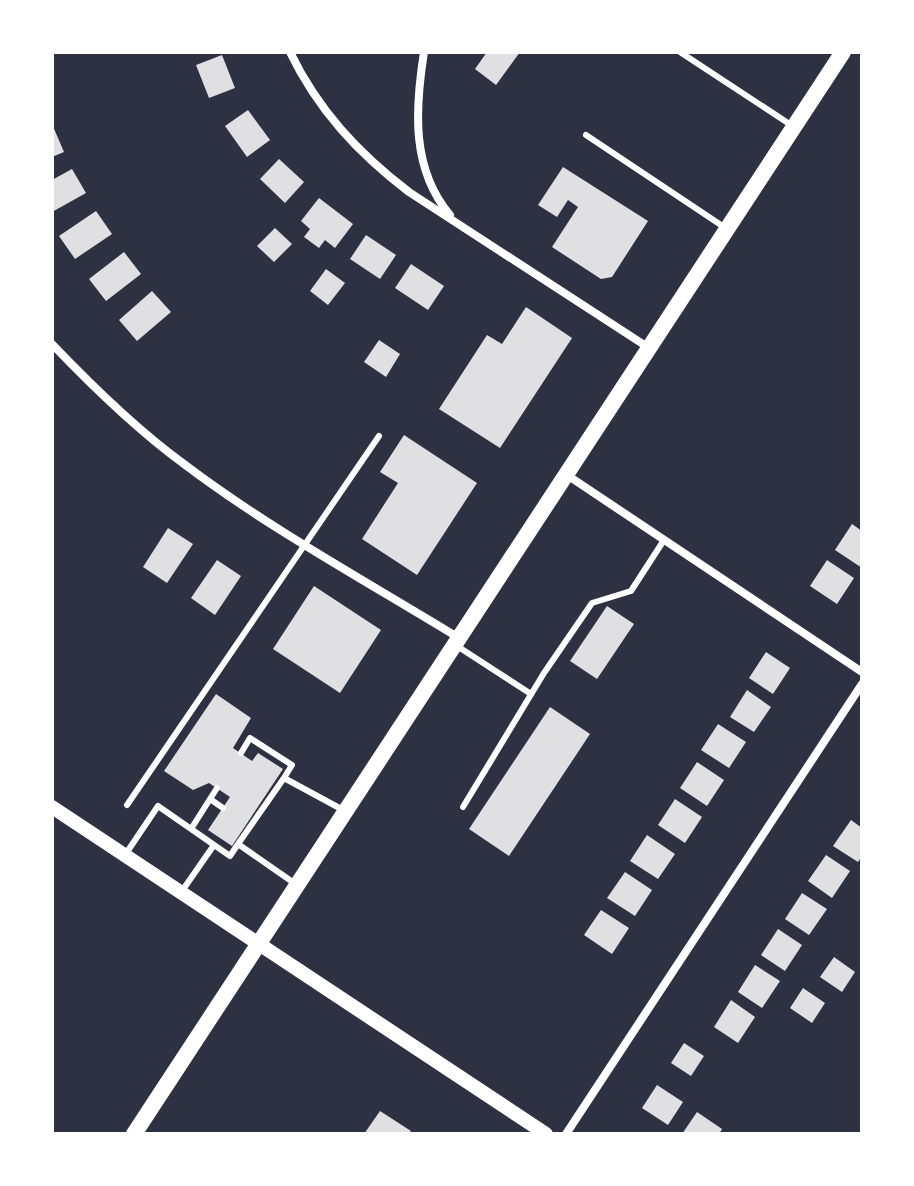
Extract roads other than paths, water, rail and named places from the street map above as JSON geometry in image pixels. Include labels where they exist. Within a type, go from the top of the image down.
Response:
[{"type":"main road","points":[[134,1134],[843,52]]},
{"type":"street","points":[[290,52],[317,101],[342,133],[377,168],[649,348]]},
{"type":"street","points":[[424,52],[418,132],[421,161],[429,184],[456,222]]},
{"type":"street","points":[[52,344],[96,389],[181,462],[242,506],[457,641]]},
{"type":"street","points":[[566,475],[862,672]]},
{"type":"street","points":[[566,1134],[862,684]]},
{"type":"street","points":[[52,807],[546,1134]]},
{"type":"lane","points":[[680,52],[794,127]]},
{"type":"lane","points":[[586,135],[727,229]]},
{"type":"lane","points":[[127,805],[379,436]]},
{"type":"lane","points":[[463,807],[531,694],[592,603],[631,591],[664,540]]},
{"type":"lane","points":[[457,641],[531,694]]},
{"type":"lane","points":[[125,855],[158,806],[230,856],[292,765],[250,738],[241,753]]},
{"type":"lane","points":[[284,778],[345,811]]},
{"type":"lane","points":[[191,829],[217,788]]},
{"type":"lane","points":[[210,799],[223,808]]},
{"type":"lane","points":[[238,844],[297,885]]},
{"type":"lane","points":[[181,892],[214,845]]}]
